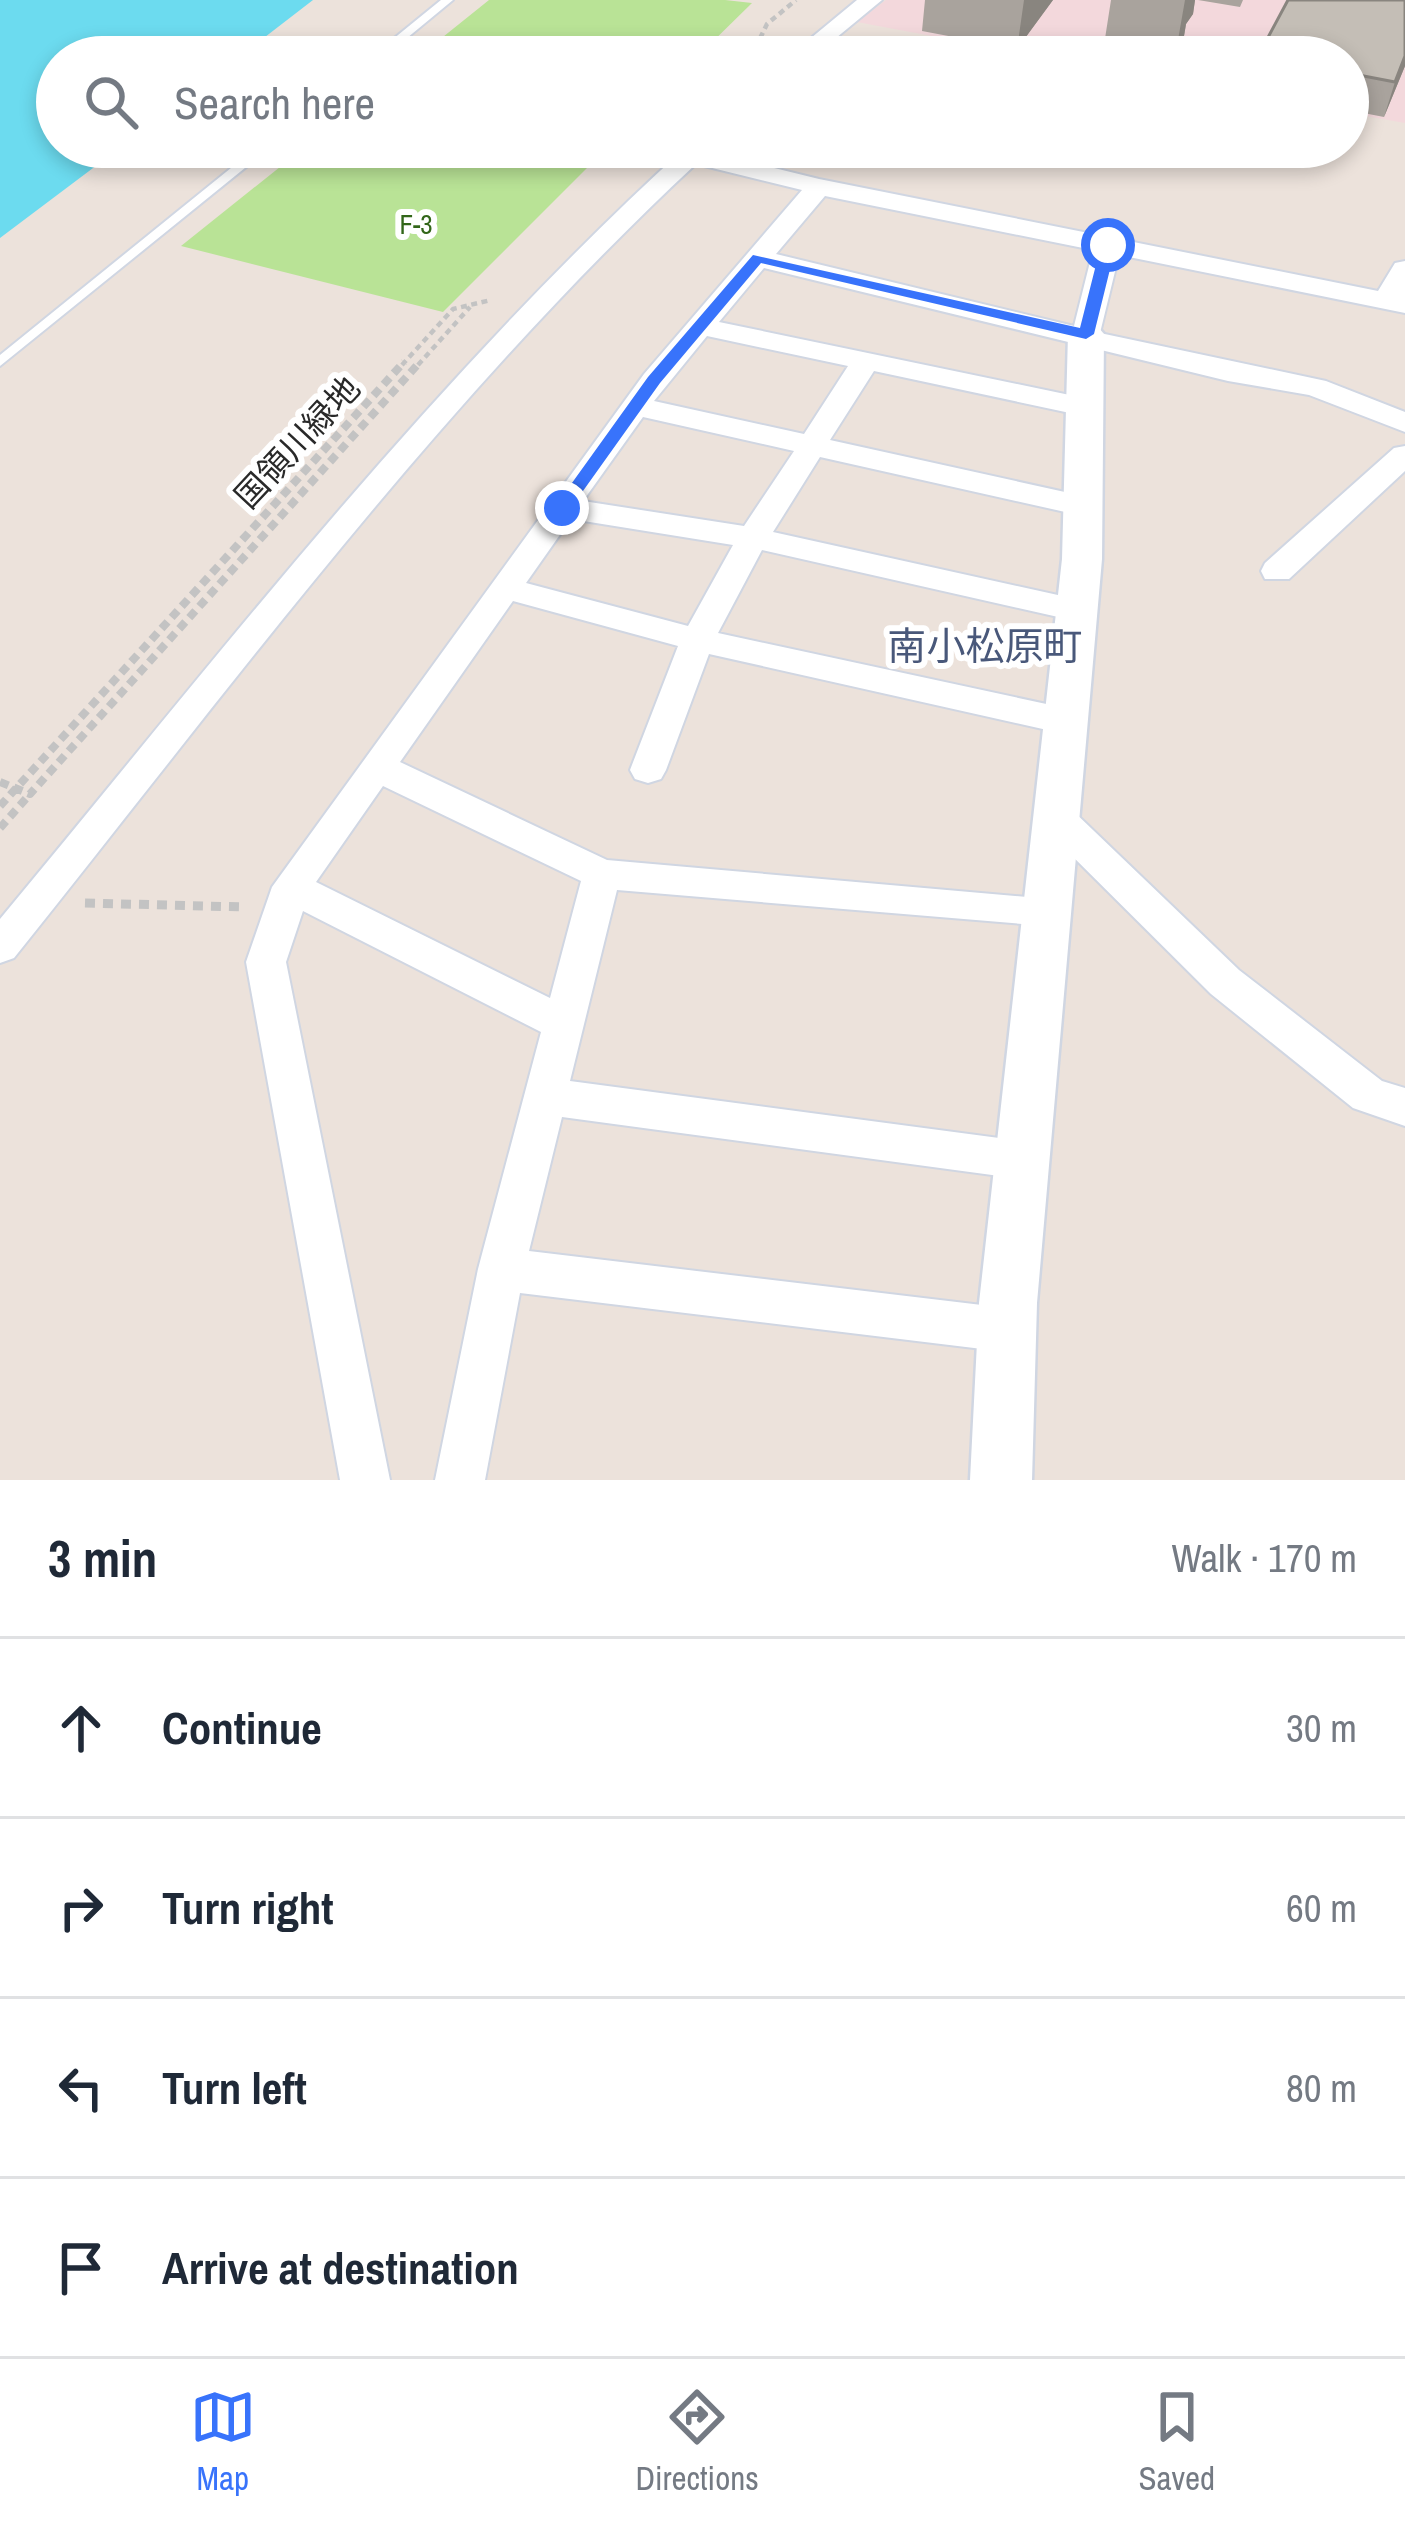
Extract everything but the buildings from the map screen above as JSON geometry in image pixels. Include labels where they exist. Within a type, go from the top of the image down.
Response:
[{"type":"street","points":[[824,36],[868,0]]},
{"type":"street","points":[[0,947],[417,435],[599,240],[677,168]]},
{"type":"street","points":[[754,168],[819,187],[1395,303],[1405,269]]},
{"type":"street","points":[[364,1480],[266,962],[287,900],[635,406],[819,187]]},
{"type":"street","points":[[1001,1480],[1007,1330],[1076,610],[1086,334],[1108,245]]},
{"type":"street","points":[[758,258],[1228,372],[1316,387],[1405,423]]},
{"type":"street","points":[[700,326],[1084,407]]},
{"type":"street","points":[[648,770],[698,640],[753,538],[866,361]]},
{"type":"street","points":[[635,406],[1082,506]]},
{"type":"street","points":[[1277,571],[1405,455]]},
{"type":"street","points":[[562,508],[753,538],[1076,610]]},
{"type":"street","points":[[506,588],[698,640],[1065,722]]},
{"type":"street","points":[[377,767],[602,874],[1047,911]]},
{"type":"street","points":[[1056,817],[1225,982],[1368,1095],[1405,1107]]},
{"type":"street","points":[[460,1480],[501,1269],[602,874]]},
{"type":"street","points":[[287,900],[563,1024]]},
{"type":"street","points":[[545,1096],[1022,1160]]},
{"type":"street","points":[[501,1269],[1007,1330]]},
{"type":"lane","points":[[403,36],[448,0]]},
{"type":"lane","points":[[0,362],[239,168]]},
{"type":"path","points":[[761,36],[767,24],[796,0]]},
{"type":"path","name":"国領川緑地","points":[[0,806],[453,309],[486,304],[503,289]]},
{"type":"path","points":[[0,828],[470,307]]},
{"type":"path","points":[[0,782],[30,794]]},
{"type":"path","points":[[31,910],[79,903],[287,900]]},
{"type":"shaded area","points":[[886,0],[1405,0],[1405,123],[1369,117],[1369,36],[931,36],[857,22]]},
{"type":"green space","points":[[489,0],[752,3],[718,36],[444,36]]},
{"type":"green space","name":"F-3","points":[[279,168],[587,168],[443,312],[181,246]]},
{"type":"water","points":[[0,0],[313,0],[266,36],[36,36],[36,168],[93,168],[0,238]]},
{"type":"district","name":"南小松原町","points":[[985,646]]},
{"type":"route","points":[[562,508],[654,380],[758,258],[1086,334],[1108,245]]}]
